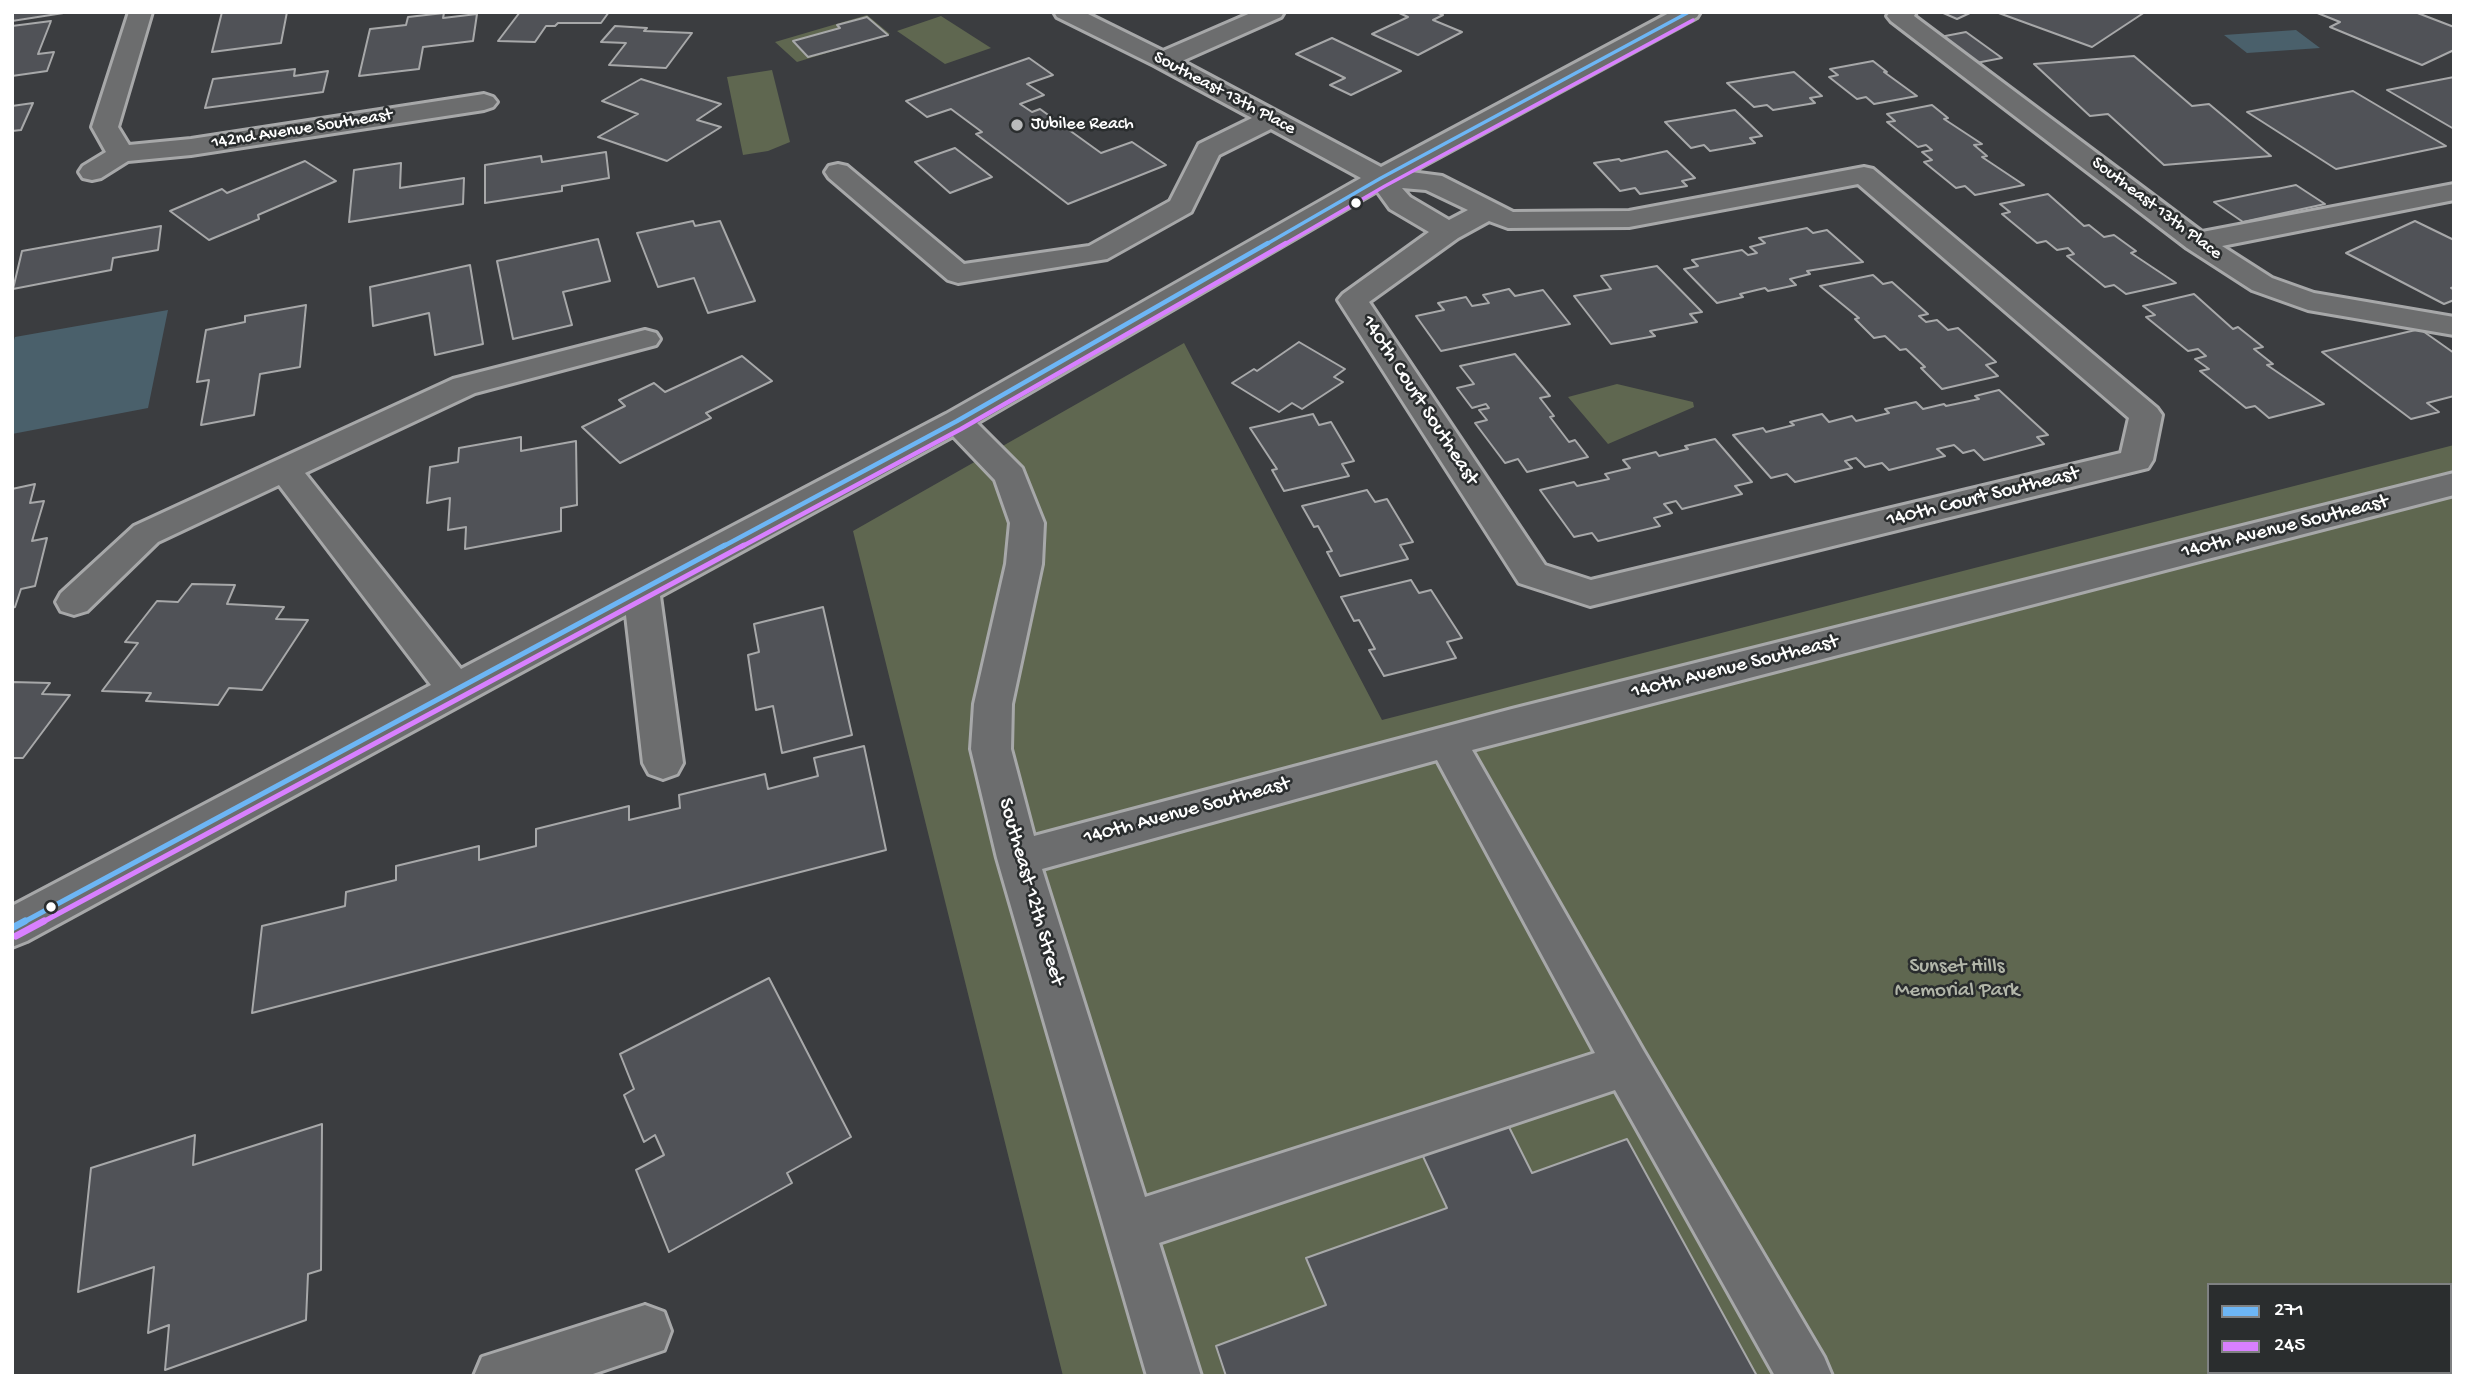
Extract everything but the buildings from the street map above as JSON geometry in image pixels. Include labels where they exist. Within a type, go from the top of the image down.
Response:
[{"type":"street","points":[[92,172],[121,154],[105,127],[141,12]]},
{"type":"street","name":"Southeast 13th Place","points":[[1065,12],[1163,60],[1381,178]]},
{"type":"street","points":[[1163,60],[1273,12]]},
{"type":"street","points":[[12,928],[457,691],[641,588],[957,421],[1381,178],[1689,12]]},
{"type":"street","name":"Southeast 13th Place","points":[[1905,12],[1899,16],[2197,242],[2262,284],[2308,301],[2454,326]]},
{"type":"street","name":"142nd Avenue Southeast","points":[[121,154],[191,147],[484,102]]},
{"type":"street","points":[[838,172],[958,274],[1097,253],[1181,206],[1208,150],[1271,119]]},
{"type":"street","name":"140th Court Southeast","points":[[1381,178],[1432,182],[1489,210],[1508,220],[1629,219],[1864,175],[2146,415],[2136,460],[1590,593],[1532,575],[1353,300],[1448,232],[1489,210]]},
{"type":"street","points":[[1381,178],[1400,203],[1448,232]]},
{"type":"street","points":[[2197,242],[2454,192]]},
{"type":"street","points":[[74,602],[146,534],[464,386],[645,339]]},
{"type":"street","name":"Southeast 12th Street","points":[[957,421],[1010,476],[1027,523],[1024,564],[993,704],[991,749],[1018,858],[1174,1376]]},
{"type":"street","points":[[285,470],[457,691]]},
{"type":"street","name":"140th Avenue Southeast","points":[[1018,858],[1447,742],[2454,484]]},
{"type":"street","points":[[641,588],[663,763]]},
{"type":"street","points":[[1447,742],[1626,1065],[1805,1376]]},
{"type":"street","points":[[1128,1228],[1626,1065]]},
{"type":"street","points":[[501,1376],[645,1331]]},
{"type":"green space","points":[[867,15],[890,34],[797,62],[775,42]]},
{"type":"green space","points":[[941,16],[991,48],[945,64],[897,31]]},
{"type":"green space","points":[[772,70],[790,142],[768,151],[743,155],[727,77]]},
{"type":"green space","name":"Sunset Hills Memorial Park","points":[[1184,343],[1382,720],[2454,445],[2454,1376],[1063,1376],[853,531]]},
{"type":"green space","points":[[1617,384],[1693,402],[1694,407],[1608,444],[1568,397]]},
{"type":"water","points":[[2296,30],[2320,48],[2247,53],[2224,35]]},
{"type":"water","points":[[168,310],[148,408],[12,434],[12,346],[15,337]]},
{"type":"transit line","name":"271","points":[[12,928],[957,421],[1381,178],[1689,12]]},
{"type":"transit line","name":"245","points":[[16,936],[961,429],[1385,186],[1693,20]]},
{"type":"place","name":"Jubilee Reach","points":[[1017,125]]}]
